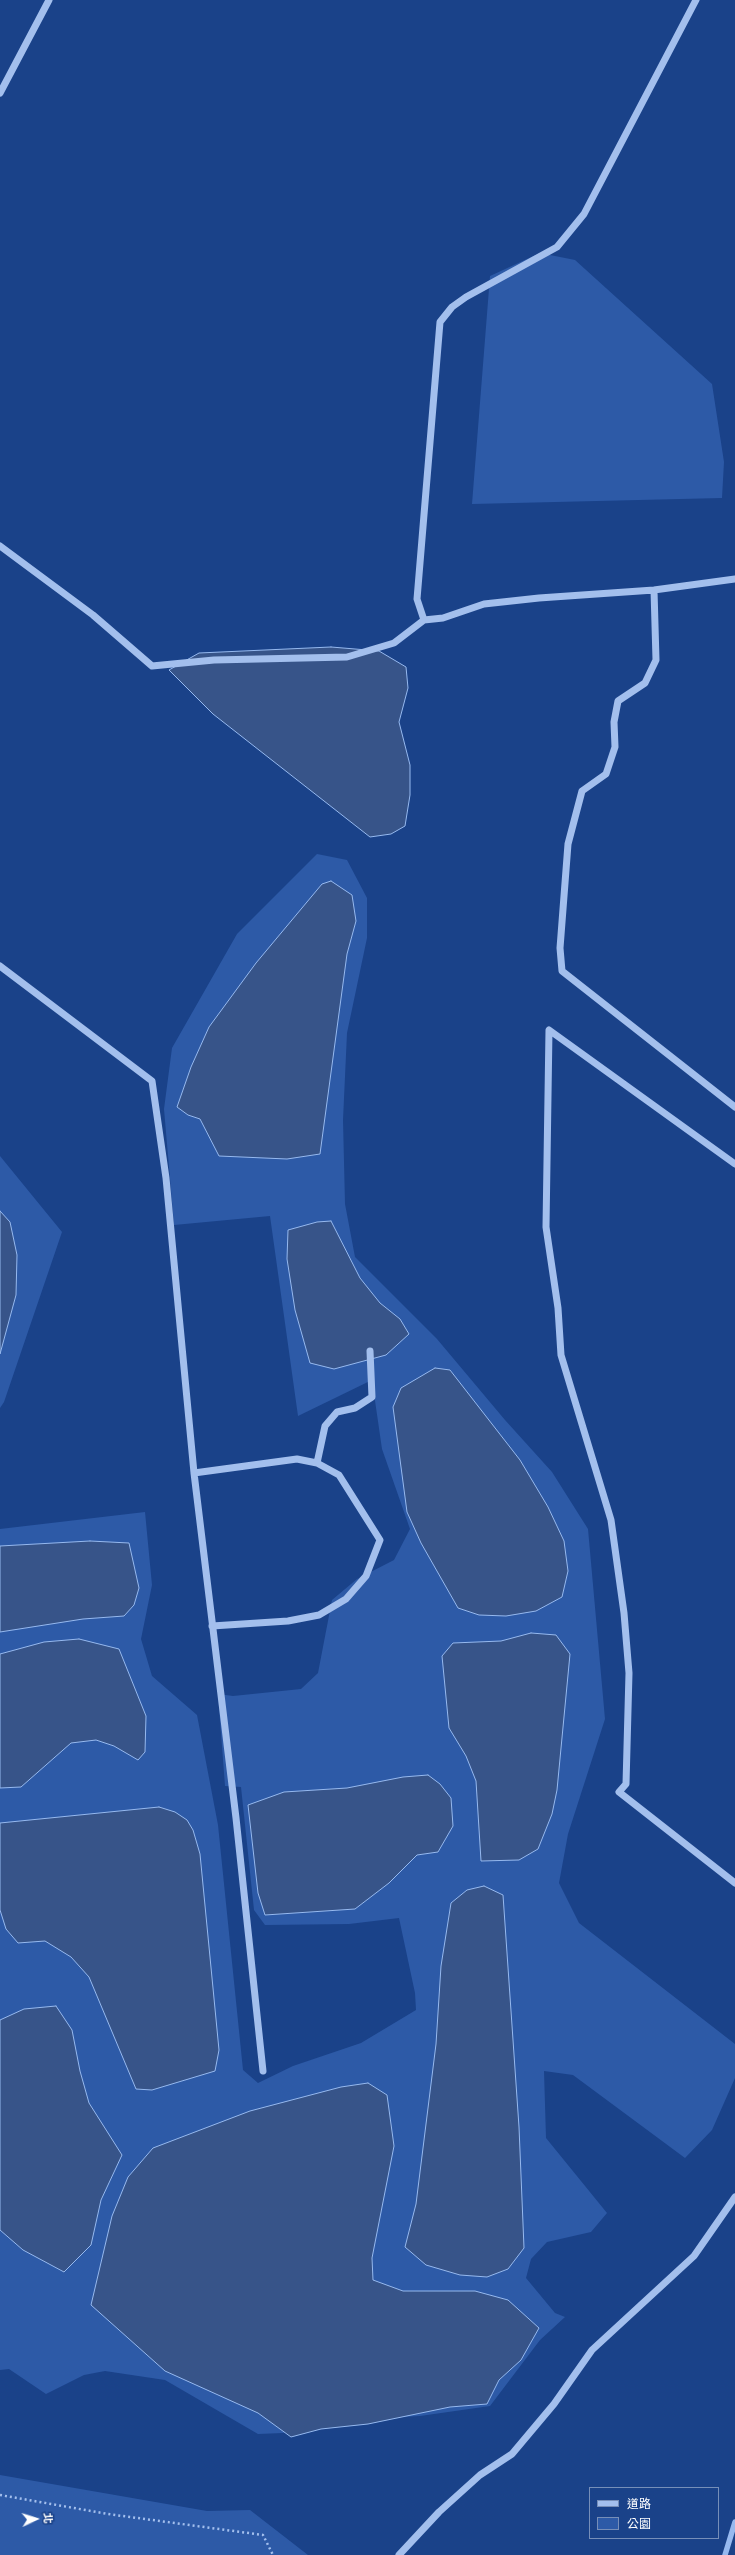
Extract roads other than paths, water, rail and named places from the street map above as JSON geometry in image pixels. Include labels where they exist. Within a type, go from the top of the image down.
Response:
[{"type":"lane","points":[[0,93],[48,0]]},
{"type":"lane","points":[[424,620],[417,599],[440,322],[452,307],[466,297],[557,247],[575,225],[587,207],[696,0]]},
{"type":"lane","points":[[0,546],[93,615],[152,666],[214,660],[347,657],[394,643],[424,620],[443,618],[484,604],[539,598],[654,590],[735,579]]},
{"type":"lane","points":[[654,590],[656,660],[645,683],[618,701],[614,722],[614,748],[606,774],[582,791],[568,844],[560,948],[562,971],[735,1107]]},
{"type":"lane","points":[[0,966],[152,1081],[166,1178],[194,1473],[262,2071]]},
{"type":"lane","points":[[735,1164],[549,1030],[546,1227],[558,1308],[561,1355],[611,1520],[624,1613],[629,1673],[626,1784],[620,1792],[735,1883]]},
{"type":"lane","points":[[317,1463],[325,1426],[337,1412],[355,1408],[372,1397],[370,1351]]},
{"type":"lane","points":[[194,1473],[298,1459],[317,1463],[339,1475],[380,1540],[366,1576],[346,1600],[319,1615],[288,1621],[212,1626]]},
{"type":"lane","points":[[399,2555],[439,2512],[480,2475],[512,2454],[554,2404],[592,2350],[694,2256],[735,2197]]},
{"type":"waterway","points":[[725,2555],[735,2522]]}]
